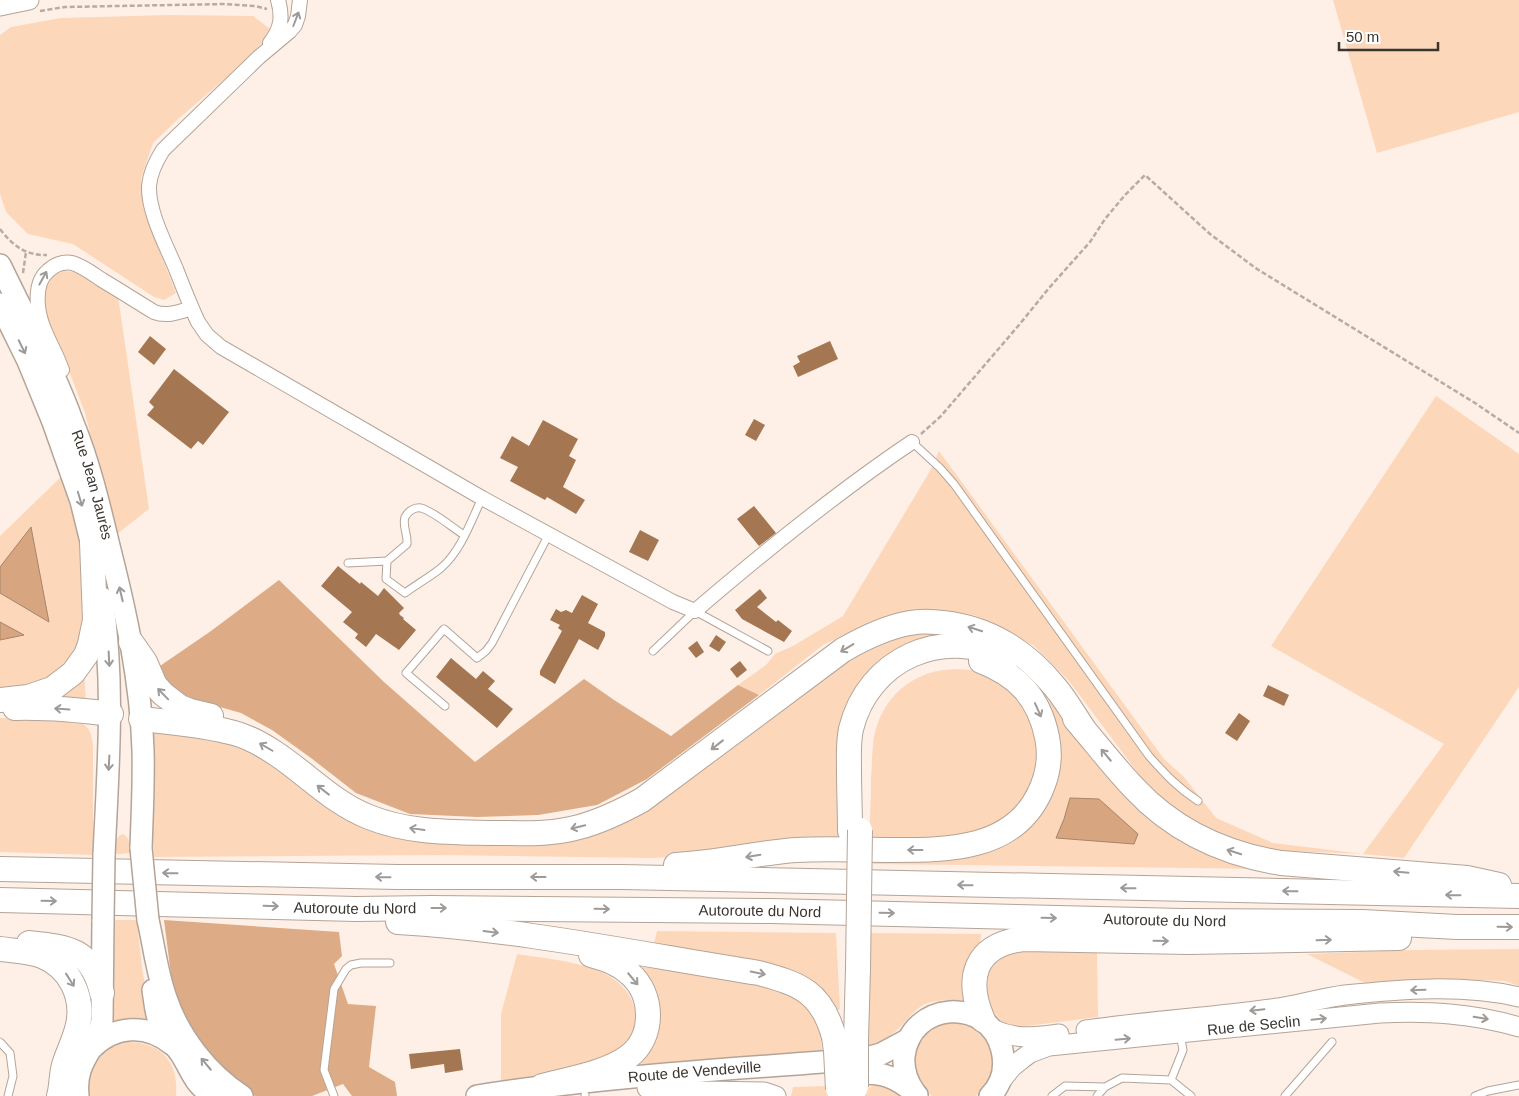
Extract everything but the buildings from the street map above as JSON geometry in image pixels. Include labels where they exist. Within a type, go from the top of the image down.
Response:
[{"type":"highway","points":[[0,700],[28,697],[52,688],[73,673],[86,656],[95,620],[92,542]]},
{"type":"highway","points":[[141,719],[233,732],[257,742],[274,752],[341,802],[368,817],[382,822],[421,830],[450,832],[555,832],[578,828],[619,813],[642,800],[843,650],[892,628],[912,622],[949,623],[979,630],[1010,646],[1024,656],[1055,687],[1085,731]]},
{"type":"highway","points":[[131,642],[144,662],[155,685],[167,698],[190,711],[225,720],[233,732]]},
{"type":"highway","points":[[855,831],[849,742],[854,718],[864,698],[874,682],[887,670],[911,655],[937,647],[961,645],[988,650],[1020,667],[1058,700],[1135,789],[1164,815],[1193,834],[1229,851],[1281,863],[1467,878],[1519,890]]},
{"type":"highway","points":[[622,878],[636,866],[691,864],[796,850],[943,849],[972,845],[996,837],[1017,823],[1033,805],[1042,790],[1048,771],[1049,747],[1046,732],[1036,705],[1022,685],[998,668],[981,661],[964,658],[922,664],[894,681],[876,702],[865,725],[855,831],[853,968],[846,1038],[846,1092]]},
{"type":"highway","points":[[0,709],[57,709],[110,714]]},
{"type":"highway","name":"Autoroute du Nord","points":[[0,869],[406,877],[622,878],[1519,896]]},
{"type":"highway","name":"Autoroute du Nord","points":[[0,900],[356,909],[770,911],[1182,921],[1362,922],[1457,927],[1519,927]]},
{"type":"highway","points":[[356,909],[372,921],[425,924],[543,938],[759,972],[787,981],[810,994],[819,1003],[830,1024],[846,1038]]},
{"type":"highway","points":[[988,1024],[976,1002],[974,992],[976,970],[980,962],[996,946],[1009,941],[1024,939],[1188,942],[1445,938],[1457,927]]},
{"type":"highway","points":[[542,1086],[609,1067],[629,1056],[640,1045],[646,1034],[649,1019],[642,992],[637,982],[629,973],[616,964],[602,958],[557,948],[543,938]]},
{"type":"highway","points":[[0,941],[62,947],[71,950],[92,968],[100,981],[102,993]]},
{"type":"highway","points":[[0,949],[32,953],[48,959],[64,971],[75,987],[79,1001],[79,1019],[75,1038],[64,1067],[59,1096]]},
{"type":"main road","points":[[0,6],[31,6]]},
{"type":"main road","name":"Rue Jean Jaurès","points":[[0,265],[61,391],[86,458],[117,578],[131,642],[141,719],[143,750],[141,848]]},
{"type":"main road","name":"Rue Jean Jaurès","points":[[0,304],[5,318],[28,361],[53,422],[81,501],[92,542],[107,633],[110,714],[104,855],[100,1030],[81,1066],[78,1086]]},
{"type":"main road","points":[[110,714],[141,719]]},
{"type":"main road","points":[[110,714],[118,720],[128,737],[157,1015],[164,1032],[199,1085],[215,1096]]},
{"type":"main road","points":[[148,920],[163,990],[173,1015],[187,1040],[207,1066],[220,1080],[242,1096]]},
{"type":"main road","name":"Rue de Seclin","points":[[988,1024],[1013,1037],[1034,1037],[1280,1007],[1345,995],[1394,991],[1457,990],[1497,993],[1519,997]]},
{"type":"main road","name":"Rue de Seclin","points":[[995,1089],[1012,1067],[1022,1059],[1030,1053],[1049,1046],[1411,1011],[1450,1013],[1488,1019],[1519,1027]]},
{"type":"main road","points":[[917,1096],[904,1072],[904,1052],[914,1031],[922,1023],[940,1013],[961,1012],[975,1016],[988,1024],[999,1040],[1003,1054],[1004,1068],[995,1089]]},
{"type":"main road","points":[[90,1049],[97,1042],[113,1033],[131,1029],[140,1029],[158,1034],[173,1045]]},
{"type":"main road","name":"Route de Vendeville","points":[[477,1096],[542,1086],[862,1059],[881,1054],[909,1039]]},
{"type":"main road","points":[[188,1068],[189,1096]]},
{"type":"main road","name":"Route de Vendeville","points":[[583,1096],[647,1088],[868,1073],[890,1076],[917,1096]]},
{"type":"main road","points":[[72,1096],[78,1086]]},
{"type":"main road","points":[[647,1088],[764,1092],[776,1096]]},
{"type":"street","points":[[300,0],[295,25],[162,150],[152,172],[149,185],[150,199],[161,234],[198,322],[207,335],[220,348],[482,498],[673,602],[695,611],[799,524],[867,472],[912,442]]},
{"type":"street","points":[[259,57],[277,33],[282,19],[279,4]]},
{"type":"street","points":[[61,391],[62,370],[43,325],[38,306],[40,281],[46,272],[54,266],[73,263],[162,315],[192,308]]},
{"type":"lane","points":[[912,442],[954,484],[1149,756],[1167,777],[1198,802]]},
{"type":"lane","points":[[387,561],[386,579],[405,593],[442,567],[457,549],[482,498]]},
{"type":"lane","points":[[348,563],[387,561],[407,544],[408,537],[404,526],[406,516],[411,509],[419,507],[464,535]]},
{"type":"lane","points":[[445,706],[406,673],[444,629],[477,658],[486,651],[549,534]]},
{"type":"lane","points":[[653,651],[695,611],[768,651]]},
{"type":"lane","points":[[334,1096],[324,1070],[334,989],[346,969],[351,965],[390,962]]},
{"type":"lane","points":[[1171,1080],[1182,1050],[1180,1034]]},
{"type":"lane","points":[[0,1042],[10,1053],[13,1076],[8,1096]]},
{"type":"lane","points":[[1285,1096],[1332,1042]]},
{"type":"lane","points":[[1098,1096],[1105,1087],[1122,1078],[1171,1080],[1191,1096]]},
{"type":"lane","points":[[1475,1096],[1488,1091],[1519,1085]]},
{"type":"lane","points":[[1052,1096],[1065,1086],[1105,1087]]},
{"type":"path","points":[[31,6],[225,4],[270,9],[279,4]]},
{"type":"path","points":[[912,442],[941,416],[1090,242],[1105,219],[1125,195],[1146,175],[1210,234],[1256,269],[1475,403],[1519,434]]},
{"type":"path","points":[[0,228],[7,238],[26,252]]},
{"type":"shaded area","points":[[1333,0],[1519,0],[1519,112],[1377,153]]},
{"type":"shaded area","points":[[169,15],[253,16],[270,29],[262,43],[153,143],[141,178],[145,214],[176,293],[164,300],[154,297],[73,244],[28,234],[6,212],[0,194],[0,35],[11,27],[61,18]]},
{"type":"shaded area","points":[[59,270],[84,276],[118,296],[149,509],[117,534],[85,413],[44,310],[43,296],[48,279]]},
{"type":"shaded area","points":[[1436,396],[1519,454],[1519,687],[1404,858],[1363,854],[1444,744],[1271,646]]},
{"type":"shaded area","points":[[939,451],[1164,759],[1184,777],[1216,818],[1273,843],[1363,854],[1264,850],[1216,834],[1174,809],[1140,776],[1069,681],[1033,645],[974,615],[917,609],[870,623],[823,645],[759,695],[738,685],[766,665],[775,654],[793,646],[843,616],[930,471]]},
{"type":"shaded area","points":[[63,475],[77,523],[83,566],[83,638],[64,667],[43,681],[28,686],[0,689],[0,536]]},
{"type":"shaded area","points":[[31,527],[49,622],[0,593],[0,567]]},
{"type":"shaded area","points":[[279,580],[384,682],[475,762],[584,679],[671,736],[738,685],[759,695],[647,779],[597,805],[538,815],[477,817],[410,814],[356,793],[272,730],[241,713],[176,692],[166,684],[157,668],[211,631]]},
{"type":"shaded area","points":[[0,622],[24,635],[0,640]]},
{"type":"shaded area","points":[[917,628],[946,635],[933,636],[901,647],[882,660],[864,677],[841,840],[651,858],[440,855],[154,857],[152,830],[154,773],[152,730],[226,742],[248,751],[269,762],[361,826],[381,834],[422,841],[565,838],[846,659]]},
{"type":"shaded area","points":[[84,669],[86,703],[42,698]]},
{"type":"shaded area","points":[[955,669],[972,670],[988,675],[1005,685],[1027,710],[1037,739],[1037,769],[1025,798],[1002,822],[957,839],[869,840],[873,744],[882,713],[895,695],[912,681],[930,673]]},
{"type":"shaded area","points":[[1027,680],[1067,719],[1110,771],[1264,869],[873,864],[873,856],[936,858],[1047,797]]},
{"type":"shaded area","points":[[0,718],[75,720],[88,729],[93,745],[93,855],[0,852]]},
{"type":"shaded area","points":[[1070,798],[1099,799],[1138,834],[1134,844],[1056,838]]},
{"type":"shaded area","points":[[122,834],[128,839],[130,853],[110,855],[114,843]]},
{"type":"shaded area","points":[[110,920],[137,920],[142,968],[152,1024],[108,1024]]},
{"type":"shaded area","points":[[164,920],[339,932],[342,956],[334,964],[348,1004],[376,1006],[369,1067],[395,1082],[397,1096],[352,1096],[343,1084],[312,1096],[255,1096],[222,1074],[189,1032],[174,998]]},
{"type":"shaded area","points":[[657,931],[836,933],[840,1009],[833,1014],[813,984],[653,948]]},
{"type":"shaded area","points":[[868,933],[981,934],[980,946],[964,971],[964,1000],[939,1001],[925,1004],[913,1013],[893,1034],[865,1048]]},
{"type":"shaded area","points":[[1519,949],[1519,986],[1505,981],[1447,979],[1371,986],[1307,954],[1413,950]]},
{"type":"shaded area","points":[[1021,952],[1097,952],[1098,1017],[1019,1027],[1003,1023],[984,997],[987,973],[995,963],[1008,954]]},
{"type":"shaded area","points":[[517,954],[553,959],[591,968],[608,976],[622,986],[632,1000],[636,1019],[631,1036],[623,1046],[608,1057],[568,1069],[501,1082],[501,1014]]},
{"type":"shaded area","points":[[645,965],[759,982],[794,995],[809,1008],[820,1031],[822,1050],[635,1068],[641,970]]},
{"type":"shaded area","points":[[951,1021],[973,1026],[991,1047],[993,1056],[992,1073],[988,1082],[976,1096],[932,1096],[919,1080],[916,1071],[914,1061],[918,1041],[924,1033],[933,1027]]},
{"type":"shaded area","points":[[124,1042],[148,1045],[165,1055],[174,1072],[176,1096],[89,1096],[89,1077],[95,1062],[107,1051]]},
{"type":"shaded area","points":[[874,1085],[889,1087],[901,1096],[865,1096],[865,1090]]},
{"type":"shaded area","points":[[828,1086],[829,1096],[791,1096],[793,1087]]}]
